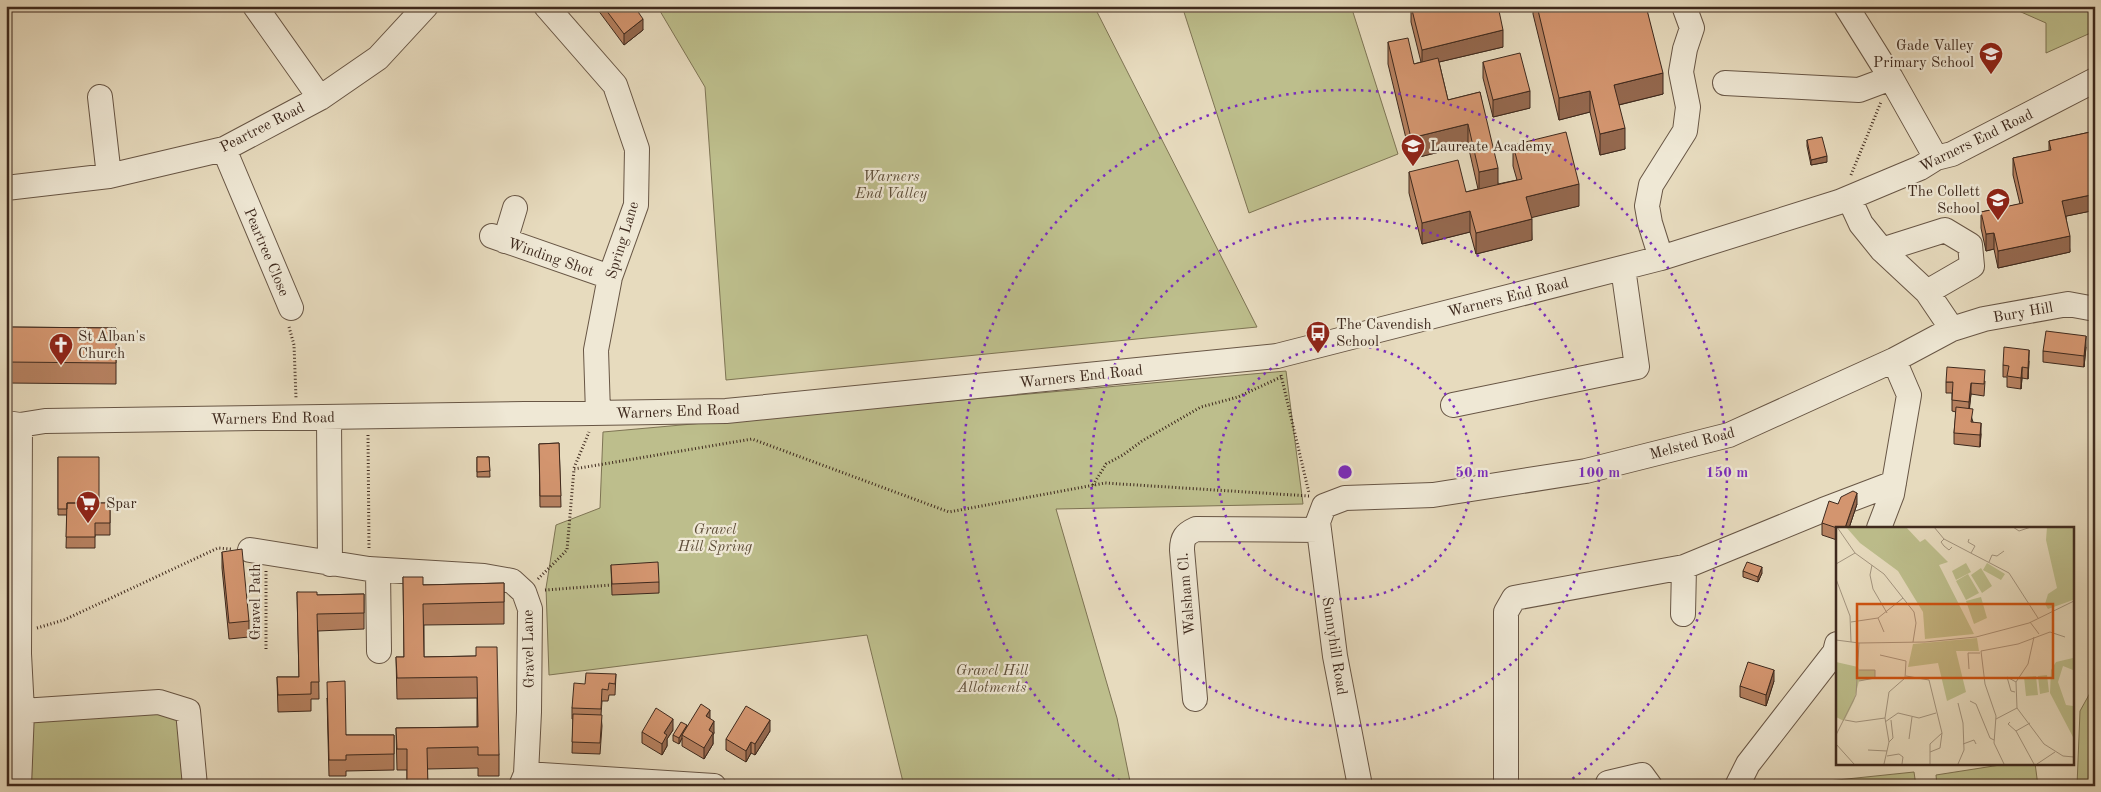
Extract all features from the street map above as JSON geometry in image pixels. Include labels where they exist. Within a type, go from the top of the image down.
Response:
[{"type":"street","points":[[255,6],[320,98]]},
{"type":"street","name":"Peartree Road","points":[[6,188],[109,176],[224,149],[320,98],[378,58],[426,6]]},
{"type":"street","name":"Spring Lane","points":[[546,6],[615,85],[637,149],[636,205],[610,277],[596,350],[598,413]]},
{"type":"street","points":[[1661,258],[1650,223],[1647,206],[1651,185],[1685,130],[1688,107],[1681,72],[1685,49],[1692,28],[1684,6]]},
{"type":"street","points":[[1847,7],[1891,78],[1936,158]]},
{"type":"street","points":[[1725,83],[1859,90],[1891,78]]},
{"type":"street","name":"Warners End Road","points":[[13,424],[45,421],[726,411],[1279,367],[1661,258],[1844,200],[1920,168],[1936,158],[1952,154],[2095,80]]},
{"type":"street","points":[[100,97],[109,176]]},
{"type":"street","name":"Peartree Close","points":[[224,149],[291,308]]},
{"type":"street","points":[[1844,200],[1882,250],[1927,292],[1952,329]]},
{"type":"street","name":"Winding Shot","points":[[515,208],[498,238],[610,277]]},
{"type":"street","points":[[1882,250],[1945,230],[1970,245],[1972,266],[1927,292]]},
{"type":"street","points":[[1453,405],[1637,367],[1623,268]]},
{"type":"street","name":"Bury Hill","points":[[1952,329],[1984,318],[2068,304],[2095,309]]},
{"type":"street","name":"Melsted Road","points":[[1316,501],[1345,498],[1433,495],[1586,471],[1729,435],[1894,360],[1952,329]]},
{"type":"street","points":[[1879,527],[1894,483],[1909,395],[1894,360]]},
{"type":"street","points":[[329,418],[330,564]]},
{"type":"street","points":[[13,424],[13,561],[20,632],[22,711],[20,786]]},
{"type":"street","points":[[1506,786],[1506,612],[1514,598],[1684,567],[1894,483]]},
{"type":"street","name":"Sunnyhill Road","points":[[1316,501],[1335,656],[1360,786]]},
{"type":"street","name":"Walsham Cl.","points":[[1194,699],[1182,540],[1187,534],[1196,530],[1319,530]]},
{"type":"street","name":"Gravel Lane","points":[[258,552],[330,564],[501,578],[512,581],[524,592],[530,609],[529,712],[523,780]]},
{"type":"street","points":[[1684,567],[1684,614]]},
{"type":"street","points":[[374,569],[379,651]]},
{"type":"street","points":[[1737,786],[1748,764],[1835,652],[1836,648]]},
{"type":"street","points":[[22,711],[159,702],[188,711],[195,786]]},
{"type":"street","points":[[1609,786],[1608,783],[1642,775],[1650,786]]},
{"type":"street","points":[[523,780],[714,786]]},
{"type":"path","points":[[1764,6],[1764,10],[1847,7]]},
{"type":"path","points":[[1844,200],[1891,78]]},
{"type":"path","name":"Peartree Close","points":[[291,308],[287,320],[294,345],[296,418]]},
{"type":"path","points":[[574,469],[752,439],[948,512],[1092,486],[1105,483],[1316,501],[1279,367],[1238,397],[1201,407],[1142,441],[1106,464],[1092,486]]},
{"type":"path","points":[[524,592],[567,550],[574,469],[598,413]]},
{"type":"path","points":[[368,417],[374,569]]},
{"type":"path","points":[[20,632],[64,620],[218,548],[258,552]]},
{"type":"path","name":"Gravel Path","points":[[258,552],[266,651]]},
{"type":"path","points":[[524,592],[612,585]]},
{"type":"green space","name":"Warners End Valley","points":[[657,6],[1094,6],[1257,327],[726,380],[705,87]]},
{"type":"green space","points":[[1182,6],[1351,6],[1398,154],[1249,213]]},
{"type":"green space","points":[[2012,6],[2095,6],[2095,31],[2046,53],[2046,23],[2012,8]]},
{"type":"green space","name":"Gravel Hill Spring","points":[[1286,371],[1303,504],[1056,509],[1117,718],[1131,786],[904,786],[867,635],[549,675],[546,588],[556,525],[600,508],[603,432]]},
{"type":"green space","points":[[6,677],[8,677],[23,711],[188,711],[195,786],[6,786]]},
{"type":"green space","points":[[2095,684],[2095,786],[2077,786],[2080,711]]},
{"type":"green space","points":[[2007,764],[2035,764],[2038,786],[1937,786],[1936,775]]},
{"type":"green space","points":[[1914,772],[1916,786],[1789,786],[1789,785]]},
{"type":"building","points":[[603,6],[634,6],[643,19],[624,34]]},
{"type":"building","points":[[1411,6],[1498,6],[1503,30],[1422,50]]},
{"type":"building","points":[[1537,6],[1646,6],[1663,73],[1614,85],[1625,128],[1600,134],[1590,91],[1559,98]]},
{"type":"building","points":[[1408,38],[1414,64],[1438,58],[1448,100],[1480,92],[1498,168],[1479,172],[1468,124],[1411,138],[1388,42]]},
{"type":"building","points":[[1520,53],[1530,91],[1493,100],[1483,62]]},
{"type":"building","name":"The Collett School","points":[[2095,131],[2095,213],[2091,195],[2062,201],[2070,236],[1998,251],[1994,233],[1986,234],[1981,212],[2023,203],[2013,158],[2051,150],[2049,141]]},
{"type":"building","points":[[1566,132],[1579,184],[1526,197],[1532,219],[1476,233],[1470,211],[1422,223],[1409,172],[1458,160],[1466,192],[1522,179],[1513,145]]},
{"type":"building","points":[[1822,137],[1827,156],[1811,160],[1807,140]]},
{"type":"building","points":[[6,327],[116,328],[116,363],[6,362]]},
{"type":"building","points":[[2046,331],[2086,336],[2084,356],[2043,351]]},
{"type":"building","points":[[2004,347],[2029,350],[2028,368],[2022,367],[2021,378],[2007,376],[2009,366],[2003,365]]},
{"type":"building","points":[[1947,367],[1985,370],[1984,384],[1971,383],[1969,402],[1952,400],[1953,382],[1946,382]]},
{"type":"building","points":[[1956,407],[1973,409],[1971,422],[1981,423],[1980,435],[1954,433]]},
{"type":"building","points":[[559,443],[561,496],[540,496],[539,444]]},
{"type":"building","points":[[58,457],[99,457],[99,503],[67,503],[67,509],[58,509]]},
{"type":"building","points":[[477,457],[489,457],[490,471],[477,472]]},
{"type":"building","points":[[1853,491],[1857,493],[1845,527],[1836,528],[1822,523],[1829,501],[1838,504],[1841,497]]},
{"type":"building","name":"Spar","points":[[67,503],[110,503],[110,523],[95,523],[95,537],[66,537]]},
{"type":"building","points":[[7,524],[7,541],[6,541]]},
{"type":"building","points":[[242,549],[249,621],[229,623],[222,552]]},
{"type":"building","points":[[658,562],[659,582],[612,584],[611,565]]},
{"type":"building","points":[[1747,562],[1762,567],[1758,577],[1743,571]]},
{"type":"building","points":[[403,577],[423,577],[423,585],[504,583],[504,602],[423,604],[424,657],[476,656],[476,647],[497,647],[499,755],[478,755],[478,747],[427,748],[428,786],[407,786],[407,749],[397,749],[396,728],[478,727],[477,677],[397,678],[396,657],[404,657]]},
{"type":"building","points":[[297,592],[317,592],[317,595],[364,594],[364,613],[317,614],[319,682],[311,682],[311,694],[278,695],[277,677],[299,677]]},
{"type":"building","points":[[1748,662],[1774,670],[1766,695],[1740,686]]},
{"type":"building","points":[[586,673],[616,674],[615,684],[609,683],[608,690],[602,689],[601,709],[572,708],[574,683],[585,684]]},
{"type":"building","points":[[345,681],[346,735],[394,735],[394,754],[346,755],[346,760],[329,760],[327,682]]},
{"type":"building","points":[[701,704],[710,710],[706,716],[714,721],[709,730],[713,733],[704,748],[682,735]]},
{"type":"building","points":[[746,706],[770,720],[755,744],[751,742],[746,751],[726,739]]},
{"type":"building","points":[[656,708],[673,719],[664,733],[667,735],[662,744],[642,732]]},
{"type":"building","points":[[573,714],[602,715],[600,743],[572,742]]},
{"type":"building","points":[[681,722],[687,725],[679,738],[673,735]]},
{"type":"place","name":"Gade Valley Primary School","points":[[1991,75]]},
{"type":"place","name":"Laureate Academy","points":[[1413,167]]},
{"type":"place","name":"The Collett School","points":[[1998,221]]},
{"type":"place","name":"The Cavendish School","points":[[1318,354]]},
{"type":"place","name":"St Alban's Church","points":[[61,366]]},
{"type":"place","name":"Spar","points":[[88,524]]},
{"type":"park label","name":"Gravel Hill Allotments","points":[[992,678]]}]
